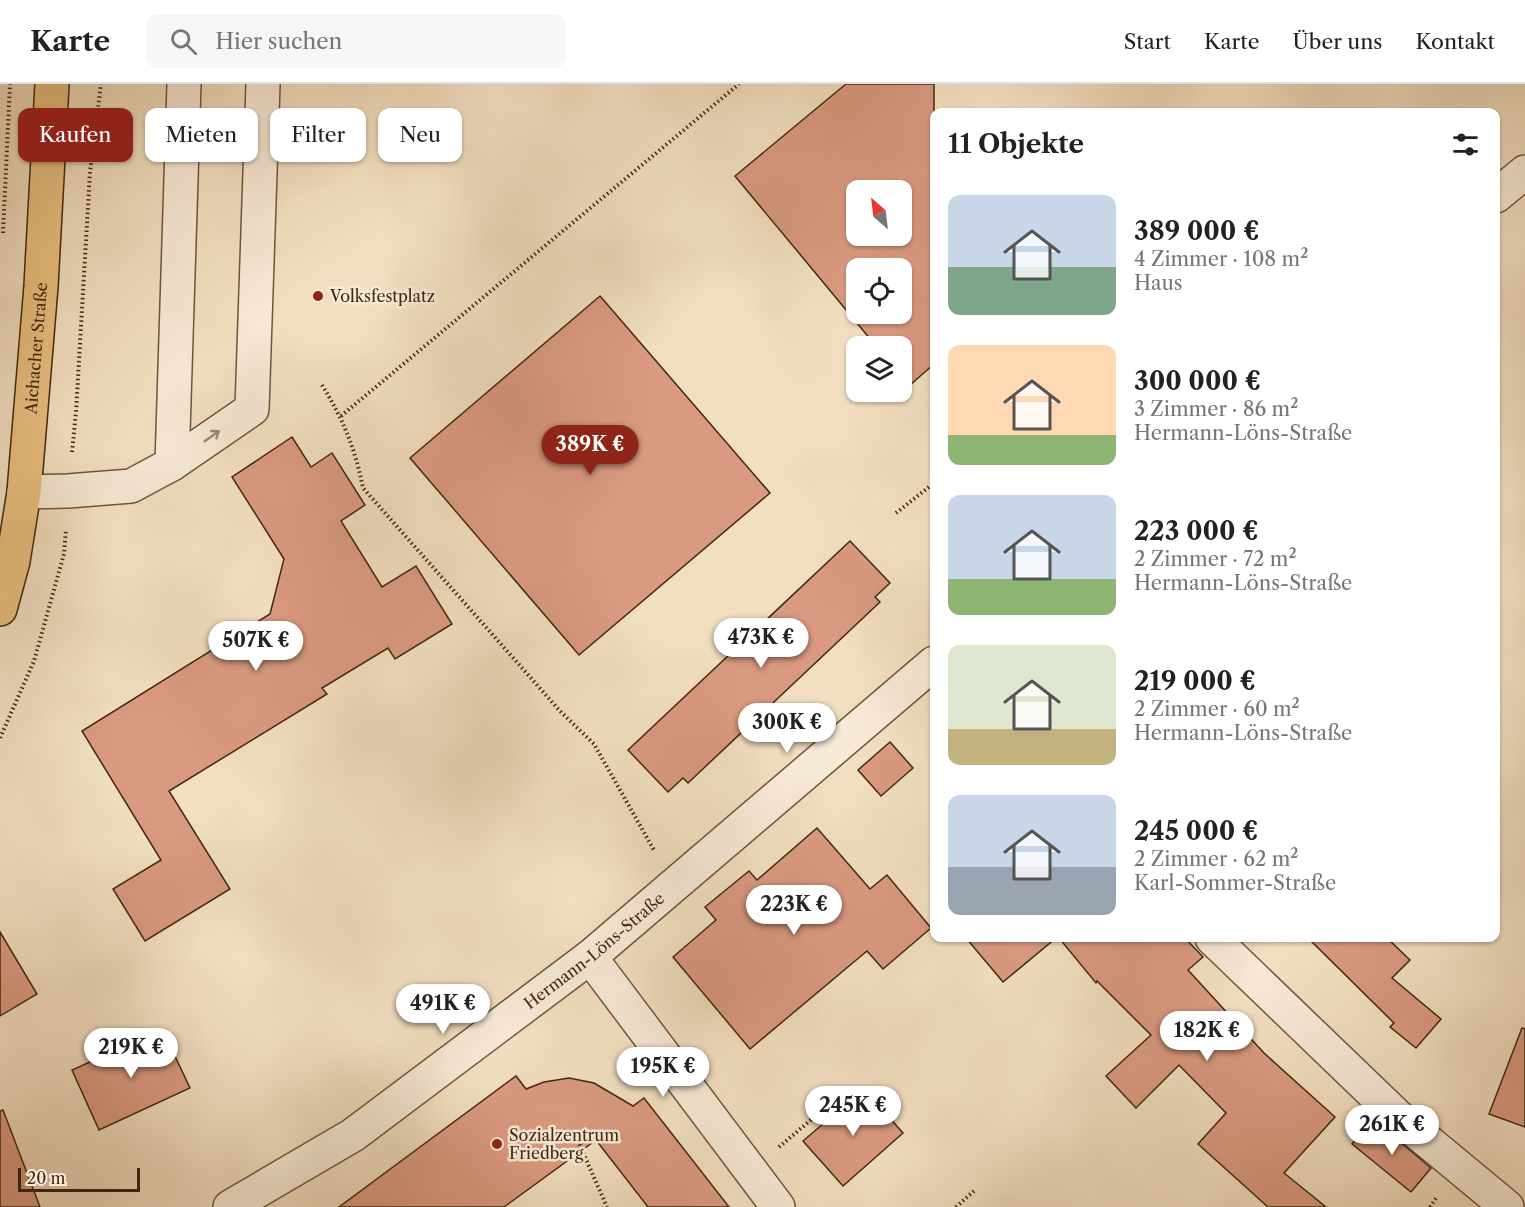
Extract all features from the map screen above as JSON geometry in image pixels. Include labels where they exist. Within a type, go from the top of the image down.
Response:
[{"type":"main road","name":"Aichacher Straße","points":[[0,609],[13,561],[24,492],[41,286],[52,84]]},
{"type":"street","points":[[172,464],[184,84]]},
{"type":"street","points":[[24,492],[131,486],[172,464],[252,409],[263,84]]},
{"type":"street","points":[[1500,193],[1525,172]]},
{"type":"street","name":"Hermann-Löns-Straße","points":[[230,1207],[353,1135],[590,957],[930,666]]},
{"type":"street","points":[[1216,942],[1396,1115],[1507,1207]]},
{"type":"street","points":[[590,957],[778,1207]]},
{"type":"path","points":[[341,416],[739,84]]},
{"type":"path","points":[[322,385],[341,416],[357,456],[363,488],[560,711],[594,744],[673,885]]},
{"type":"path","points":[[896,513],[930,486]]},
{"type":"path","points":[[750,1172],[838,1097]]},
{"type":"path","points":[[574,1132],[607,1207]]},
{"type":"path","points":[[956,1207],[975,1190]]},
{"type":"building","points":[[846,84],[934,84],[934,108],[930,108],[930,368],[912,383],[912,336],[868,336],[858,324],[912,324],[912,258],[846,258],[846,310],[735,176]]},
{"type":"building","points":[[600,296],[770,493],[579,655],[410,458]]},
{"type":"building","points":[[292,437],[311,467],[332,453],[365,505],[341,521],[382,587],[416,566],[452,624],[395,659],[388,648],[322,688],[327,694],[169,791],[230,889],[145,941],[113,889],[161,860],[82,731],[270,614],[284,559],[232,477]]},
{"type":"building","points":[[850,541],[890,583],[875,597],[880,602],[688,783],[683,778],[668,792],[628,750]]},
{"type":"building","points":[[890,742],[913,768],[881,796],[858,770]]},
{"type":"building","points":[[817,828],[870,889],[887,875],[930,929],[883,969],[867,951],[750,1049],[673,957],[716,920],[705,907],[749,871],[757,880]]},
{"type":"building","points":[[0,932],[37,994],[0,1016]]},
{"type":"building","points":[[969,942],[1051,942],[1003,982]]},
{"type":"building","points":[[1062,942],[1189,942],[1203,957],[1188,970],[1264,1053],[1335,1117],[1284,1173],[1326,1207],[1268,1207],[1198,1144],[1226,1113],[1179,1065],[1136,1108],[1106,1076],[1151,1035],[1097,981],[1096,983]]},
{"type":"building","points":[[1312,942],[1391,942],[1410,960],[1392,978],[1441,1019],[1416,1048],[1390,1027],[1394,1023]]},
{"type":"building","points":[[1522,1028],[1525,1029],[1525,1127],[1489,1114]]},
{"type":"building","points":[[162,1029],[190,1088],[99,1130],[72,1070]]},
{"type":"building","name":"Sozialzentrum Friedberg","points":[[516,1076],[526,1089],[544,1082],[569,1078],[594,1083],[633,1106],[644,1098],[729,1207],[648,1207],[596,1140],[504,1207],[339,1207]]},
{"type":"building","points":[[864,1089],[903,1133],[843,1186],[803,1141]]},
{"type":"building","points":[[3,1110],[40,1207],[0,1207],[0,1111]]},
{"type":"building","points":[[1373,1119],[1431,1168],[1411,1192],[1352,1144]]},
{"type":"place","name":"Volksfestplatz","points":[[318,296]]},
{"type":"place","name":"Sozialzentrum Friedberg","points":[[497,1144]]}]
